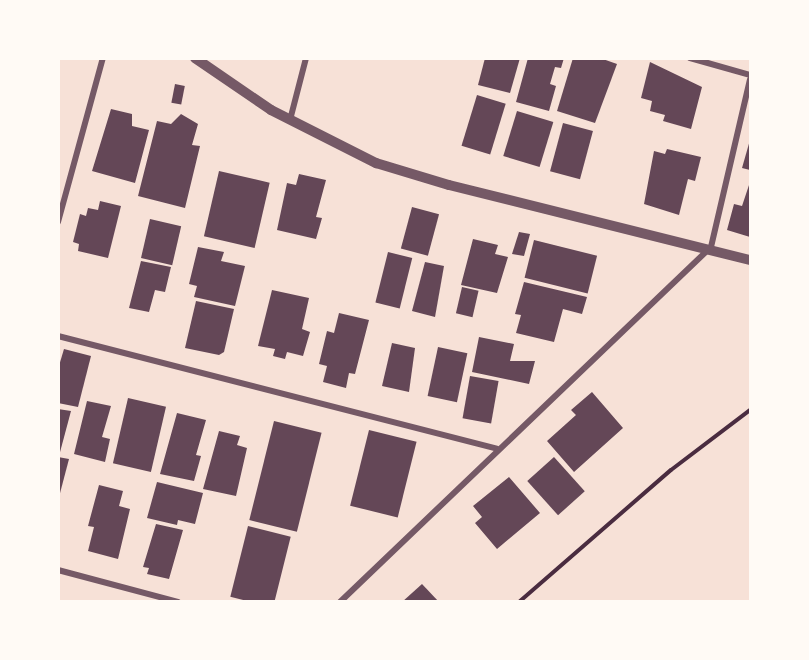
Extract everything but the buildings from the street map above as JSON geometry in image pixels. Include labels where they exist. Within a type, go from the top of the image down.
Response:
[{"type":"street","points":[[58,222],[103,58]]},
{"type":"street","points":[[195,58],[290,120],[406,173],[711,247],[750,260]]},
{"type":"street","points":[[290,120],[306,58]]},
{"type":"street","points":[[690,58],[750,75]]},
{"type":"street","points":[[340,602],[497,449],[711,247],[750,79]]},
{"type":"street","points":[[58,336],[497,449]]},
{"type":"street","points":[[58,570],[178,602]]},
{"type":"path","points":[[519,602],[672,470],[750,410]]}]
